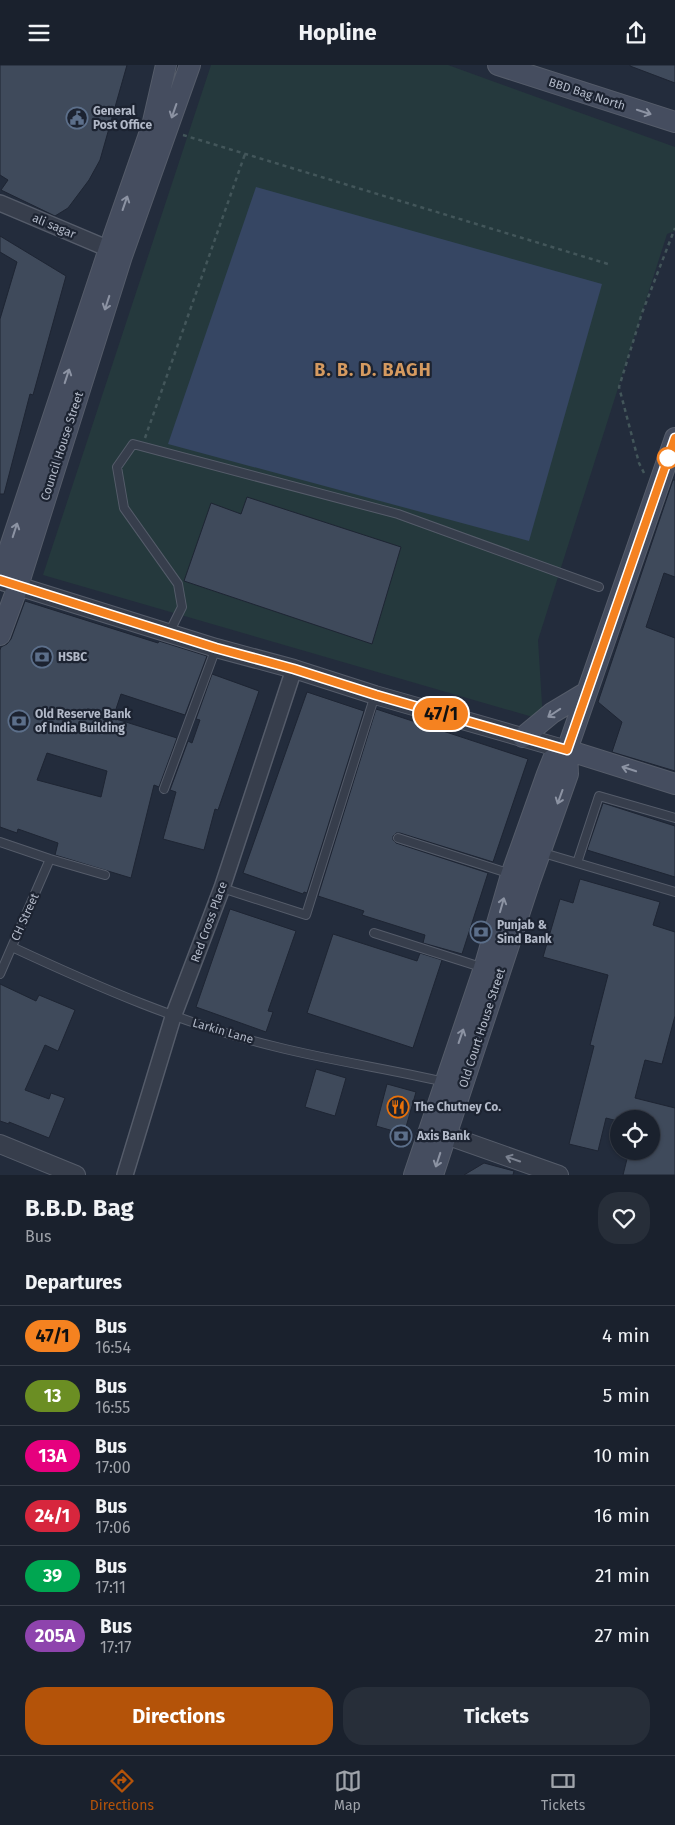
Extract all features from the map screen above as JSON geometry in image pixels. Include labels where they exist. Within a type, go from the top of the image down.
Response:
[{"type":"main road","points":[[116,252],[152,127],[166,65]]},
{"type":"main road","points":[[116,252],[167,130],[190,65]]},
{"type":"main road","name":"BBD Bag North","points":[[498,65],[675,122]]},
{"type":"main road","name":"Council House Street","points":[[0,635],[6,581],[116,252]]},
{"type":"main road","points":[[520,878],[540,852],[568,774],[567,750],[675,438]]},
{"type":"main road","points":[[523,737],[552,713],[587,692]]},
{"type":"main road","points":[[567,750],[675,784]]},
{"type":"main road","points":[[414,1175],[445,1082],[492,971],[553,759],[567,750]]},
{"type":"main road","name":"Old Court House Street","points":[[433,1175],[492,971]]},
{"type":"street","name":"ali sagar","points":[[0,203],[116,252]]},
{"type":"street","points":[[6,581],[216,648],[294,669],[376,695],[567,750]]},
{"type":"street","name":"Red Cross Place","points":[[125,1175],[173,1017],[222,888],[294,669]]},
{"type":"street","points":[[446,1135],[560,1175]]},
{"type":"street","points":[[0,1144],[76,1175]]},
{"type":"street","points":[[0,1156],[44,1175]]},
{"type":"lane","points":[[169,633],[182,607],[178,584],[124,508],[117,467],[133,443],[398,515],[599,587]]},
{"type":"lane","points":[[164,789],[216,648]]},
{"type":"lane","points":[[222,888],[306,915],[376,695]]},
{"type":"lane","points":[[577,863],[599,796],[675,818]]},
{"type":"lane","points":[[398,838],[520,878]]},
{"type":"lane","points":[[0,842],[105,875]]},
{"type":"lane","points":[[540,852],[675,892]]},
{"type":"lane","name":"CH Street","points":[[0,974],[50,859]]},
{"type":"lane","points":[[374,933],[492,971]]},
{"type":"lane","name":"Larkin Lane","points":[[12,947],[173,1017],[277,1047],[445,1082]]},
{"type":"path","points":[[167,130],[608,264]]},
{"type":"path","points":[[144,440],[245,154]]},
{"type":"path","points":[[639,463],[619,387],[642,313],[675,228]]},
{"type":"green space","points":[[211,65],[448,65],[675,147],[675,231],[667,234],[538,640],[543,720],[43,575]]},
{"type":"water","points":[[256,187],[602,284],[529,541],[168,444]]},
{"type":"building","points":[[0,65],[127,65],[100,160],[89,180],[68,208],[55,216],[1,190],[8,180],[0,175]]},
{"type":"building","points":[[675,65],[675,83],[630,66]]},
{"type":"building","points":[[0,236],[66,276],[33,395],[30,394],[4,494],[0,494],[0,319],[17,262],[0,252]]},
{"type":"building","points":[[673,480],[675,480],[675,577],[664,573],[646,627],[675,638],[675,771],[612,752],[622,722],[598,702]]},
{"type":"building","points":[[247,497],[401,547],[372,644],[184,581],[211,503],[241,514]]},
{"type":"building","points":[[25,601],[158,643],[159,641],[207,656],[185,715],[121,694],[113,718],[177,738],[159,787],[154,785],[131,878],[55,855],[58,843],[18,829],[17,833],[0,827],[0,650],[11,639]],"holes":[[[47,753],[107,771],[101,797],[37,780]]]},
{"type":"building","points":[[212,674],[259,691],[218,810],[215,809],[204,850],[163,839],[176,792],[170,790],[188,741],[192,743],[200,720],[196,719]]},
{"type":"building","points":[[307,692],[364,711],[307,893],[304,892],[303,894],[243,873]]},
{"type":"building","points":[[376,709],[528,759],[493,862],[400,833],[396,833],[393,836],[393,840],[396,843],[488,873],[462,954],[423,943],[425,935],[362,915],[364,911],[318,896]]},
{"type":"building","points":[[603,803],[675,826],[675,877],[587,850]]},
{"type":"building","points":[[580,879],[660,902],[653,925],[675,932],[675,1016],[662,1064],[645,1060],[635,1098],[675,1108],[675,1175],[623,1175],[627,1160],[660,1160],[660,1110],[610,1110],[610,1119],[606,1118],[598,1151],[569,1144],[594,1046],[590,1045],[608,975],[543,957],[560,899],[573,903]]},
{"type":"building","points":[[230,909],[296,931],[268,1011],[273,1012],[266,1032],[196,1007]]},
{"type":"building","points":[[333,934],[417,961],[420,953],[442,960],[413,1048],[307,1013]]},
{"type":"building","points":[[0,984],[36,1001],[39,995],[75,1010],[58,1051],[45,1045],[25,1090],[49,1099],[51,1093],[65,1098],[49,1138],[9,1122],[9,1124],[0,1121]]},
{"type":"building","points":[[316,1069],[346,1078],[335,1116],[305,1107]]},
{"type":"building","points":[[387,1084],[416,1092],[404,1134],[376,1126]]},
{"type":"building","points":[[484,1163],[514,1171],[513,1175],[464,1175]]},
{"type":"bus line","name":"47/1","points":[[0,580],[216,648],[294,669],[376,695],[567,750],[675,438]]},
{"type":"place","name":"General Post Office","points":[[77,118]]},
{"type":"place","name":"HSBC","points":[[42,657]]},
{"type":"place","name":"Old Reserve Bank of India Building","points":[[19,721]]},
{"type":"place","name":"Punjab & Sind Bank","points":[[481,932]]},
{"type":"place","name":"The Chutney Co.","points":[[398,1107]]},
{"type":"place","name":"Axis Bank","points":[[401,1136]]},
{"type":"district","name":"B. B. D. BAGH","points":[[373,370]]}]
